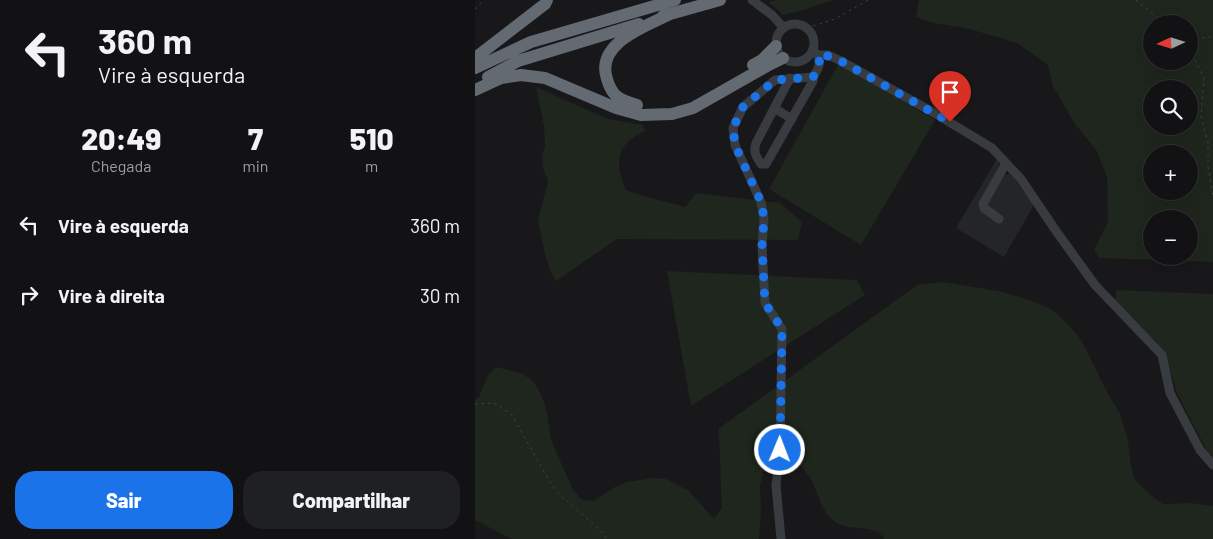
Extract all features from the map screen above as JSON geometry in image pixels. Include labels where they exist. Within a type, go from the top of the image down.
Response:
[{"type":"highway","points":[[475,58],[545,4],[547,0]]},
{"type":"highway","points":[[475,68],[531,42],[675,0]]},
{"type":"highway","points":[[475,84],[518,60],[721,0]]},
{"type":"highway","points":[[670,14],[622,39],[609,51],[604,70],[610,89],[621,100],[643,108],[670,108],[692,100],[762,60],[776,46]]},
{"type":"highway","points":[[475,90],[501,78],[521,75],[545,78],[616,108],[641,114],[672,114],[693,108],[783,58]]},
{"type":"street","points":[[752,0],[772,15],[784,28]]},
{"type":"street","points":[[790,78],[756,143],[755,156],[761,164],[766,164],[819,69],[820,61],[816,53],[814,38],[807,28],[796,24],[784,28],[778,36],[776,46],[783,58],[795,63],[806,60],[816,53],[839,60],[936,114],[992,148],[1021,179],[1095,285],[1162,355],[1170,393],[1199,450],[1213,465]]},
{"type":"street","points":[[781,539],[775,485],[780,450],[782,329],[765,303],[762,246],[764,218],[761,202],[735,145],[733,128],[743,107],[775,80],[813,77]]},
{"type":"street","points":[[774,108],[791,119]]},
{"type":"street","points":[[999,218],[988,212],[983,204],[1006,163]]},
{"type":"path","points":[[475,9],[484,0]]},
{"type":"path","points":[[807,28],[835,19],[868,0]]},
{"type":"path","points":[[1136,0],[1154,15]]},
{"type":"path","points":[[1198,38],[1210,37],[1213,34]]},
{"type":"path","points":[[1198,66],[1204,78],[1201,118],[1208,142],[1213,196]]},
{"type":"path","points":[[475,404],[494,403],[512,415],[550,482],[560,495],[601,531],[607,539]]},
{"type":"shaded area","points":[[776,0],[833,0],[783,15],[769,2]]},
{"type":"shaded area","points":[[919,0],[1213,0],[1213,262],[1198,261],[1198,210],[1143,210],[1143,260],[1099,258],[1094,250],[1108,222],[1107,178],[1097,151],[1075,124],[1053,86],[1048,65],[1017,43],[966,28],[933,23],[916,17]]},
{"type":"shaded area","points":[[839,63],[935,120],[861,245],[769,189]]},
{"type":"shaded area","points":[[536,87],[608,119],[643,125],[645,131],[628,142],[620,155],[620,171],[626,190],[685,207],[696,193],[780,203],[802,222],[798,240],[617,239],[556,281],[545,254],[538,220],[548,181],[543,168],[544,126]]},
{"type":"shaded area","points":[[997,159],[1000,161],[997,171],[1007,175],[1010,173],[1034,205],[1004,257],[956,228]]},
{"type":"shaded area","points":[[667,271],[857,280],[865,295],[691,406]]},
{"type":"shaded area","points":[[943,282],[998,291],[1024,298],[1049,308],[1061,317],[1079,337],[1120,414],[1128,440],[1131,467],[1135,480],[1163,504],[1191,503],[1213,506],[1213,539],[884,539],[875,531],[847,527],[830,518],[820,502],[810,478],[796,460],[784,458],[770,460],[763,472],[760,486],[759,539],[512,539],[475,520],[475,400],[479,397],[488,375],[497,367],[523,374],[534,382],[542,396],[547,412],[551,440],[573,490],[582,500],[594,501],[615,487],[627,482],[653,478],[666,479],[689,491],[714,519],[722,508],[718,429],[917,285]]},
{"type":"shaded area","points":[[1116,290],[1213,294],[1213,459],[1208,453],[1177,393],[1164,350],[1116,302]]},
{"type":"route","points":[[780,450],[782,329],[765,303],[762,246],[764,218],[761,202],[735,145],[733,128],[743,107],[775,80],[813,77],[819,69],[820,61],[818,55],[839,60],[950,122]]}]
